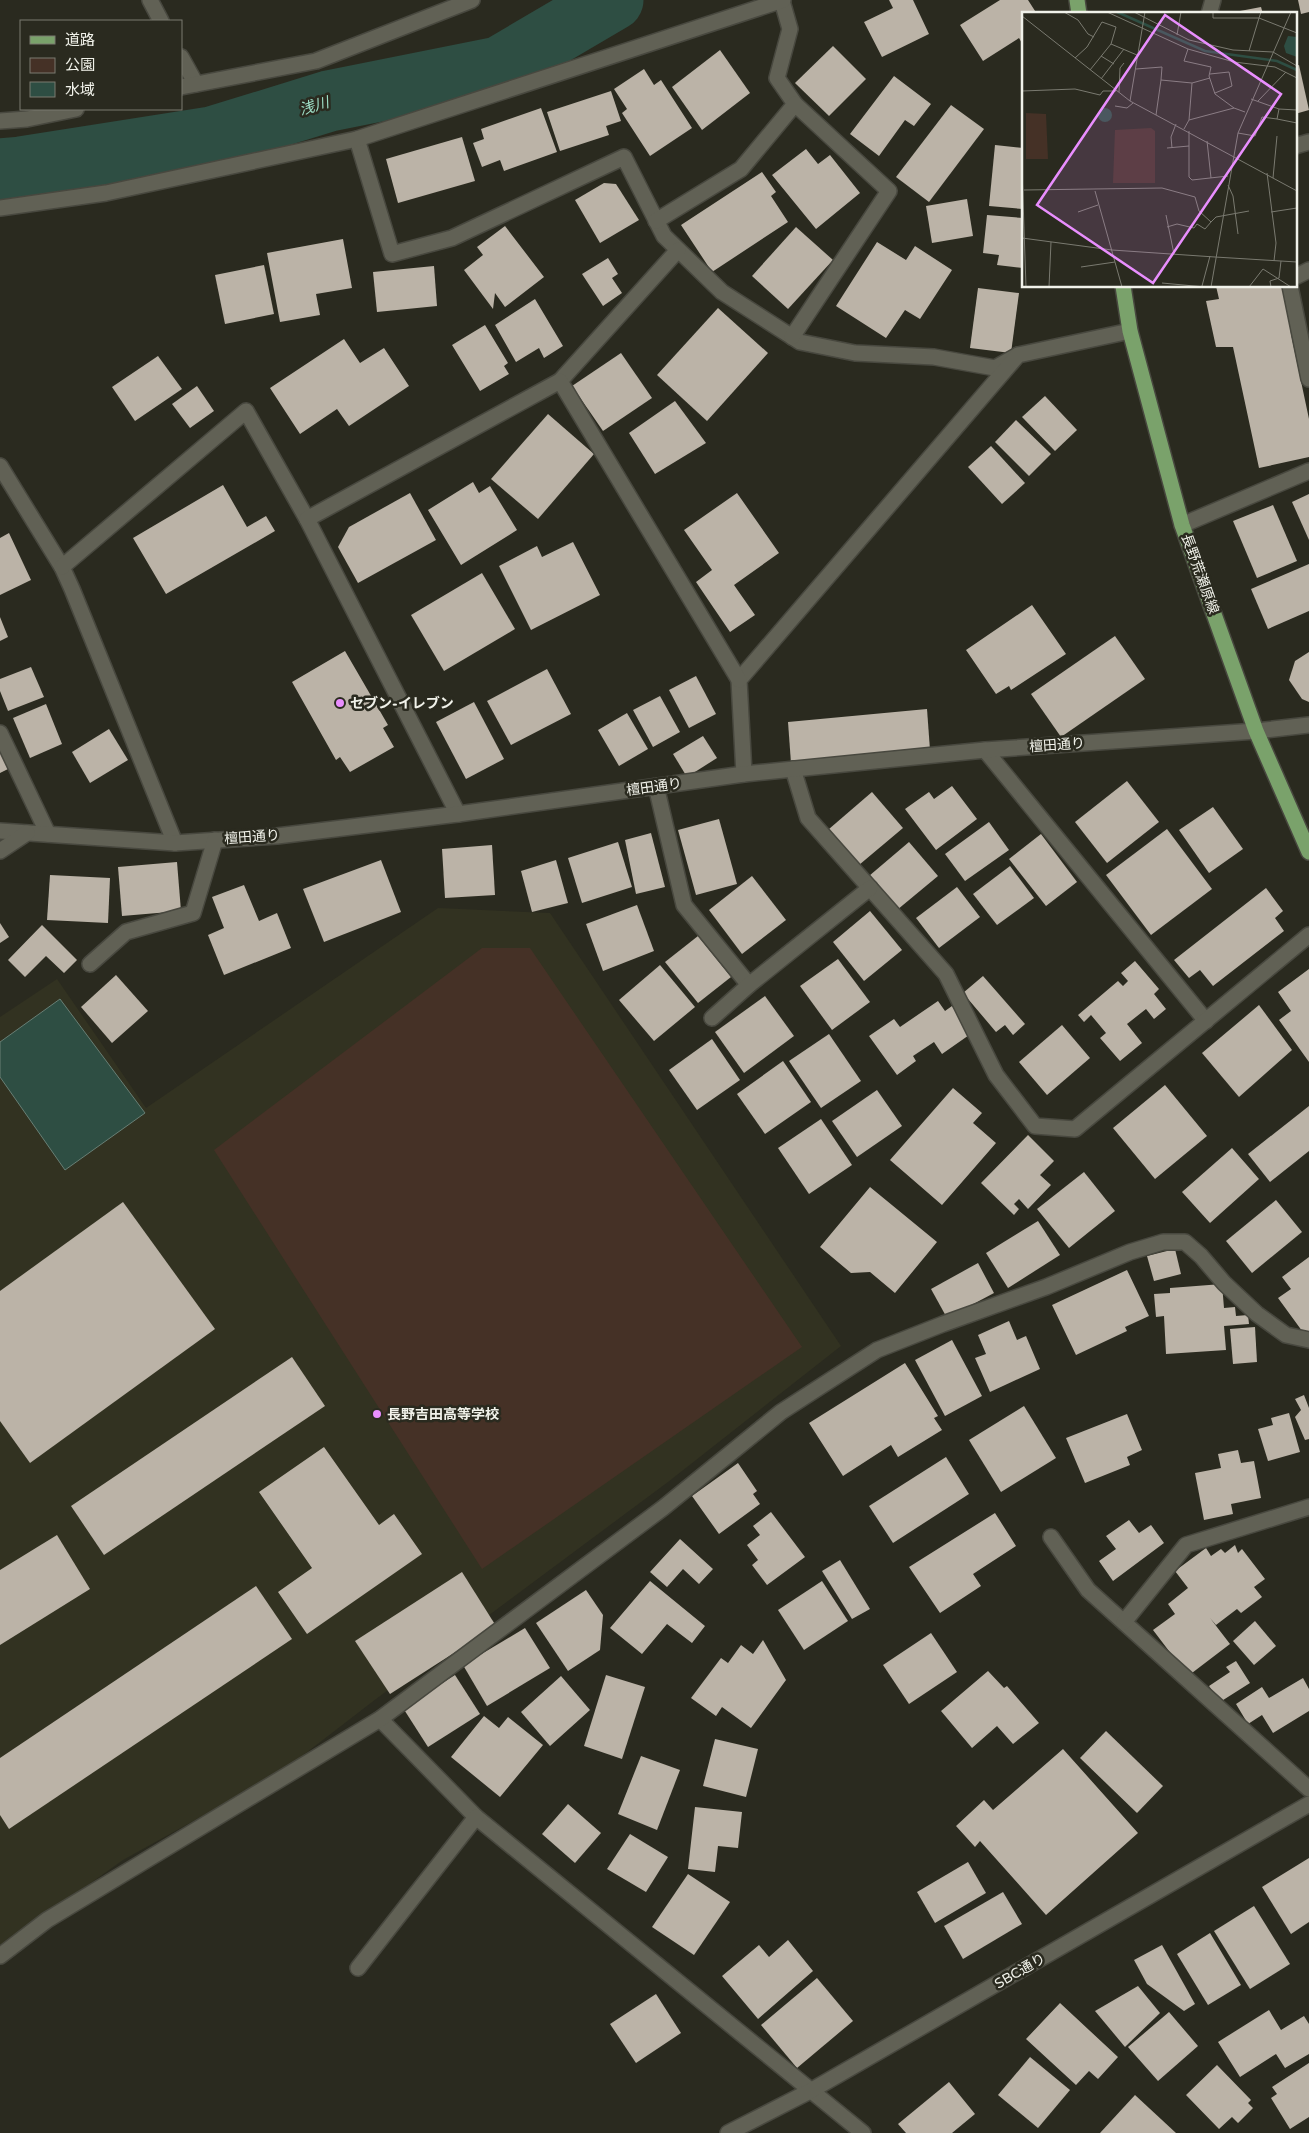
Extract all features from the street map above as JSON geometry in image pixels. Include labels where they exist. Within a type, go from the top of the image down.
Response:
[{"type":"main road","name":"長野荒瀬原線","points":[[1123,288],[1130,331],[1182,525],[1256,731],[1309,852]]},
{"type":"street","points":[[150,0],[160,20]]},
{"type":"street","points":[[182,60],[189,85],[316,62],[472,0]]},
{"type":"street","points":[[0,208],[106,192],[358,139],[783,0],[790,29],[777,78],[795,104],[889,191],[792,337]]},
{"type":"street","points":[[656,221],[741,169],[795,104]]},
{"type":"street","points":[[0,121],[27,119],[71,110]]},
{"type":"street","points":[[358,139],[392,254],[452,238],[624,157],[664,236],[722,292],[800,342],[855,353],[934,357],[995,368],[1018,355],[1130,331]]},
{"type":"street","points":[[1296,146],[1309,142]]},
{"type":"street","points":[[307,519],[560,381],[678,250]]},
{"type":"street","points":[[1296,276],[1309,270]]},
{"type":"street","points":[[1290,288],[1309,378]]},
{"type":"street","points":[[739,680],[1018,355]]},
{"type":"street","points":[[560,381],[739,680],[744,774]]},
{"type":"street","points":[[62,567],[246,411],[307,519],[458,814]]},
{"type":"street","points":[[0,466],[62,567],[175,843]]},
{"type":"street","points":[[1182,525],[1309,471]]},
{"type":"street","name":"檀田通り","points":[[0,832],[175,843],[277,836],[458,814],[744,774],[985,750],[1256,731],[1309,725]]},
{"type":"street","points":[[0,733],[48,834]]},
{"type":"street","points":[[985,750],[1206,1021]]},
{"type":"street","points":[[793,769],[808,818],[946,974],[996,1075],[1036,1126],[1075,1129],[1309,935]]},
{"type":"street","points":[[656,786],[684,904],[749,985]]},
{"type":"street","points":[[0,851],[27,833]]},
{"type":"street","points":[[90,964],[126,932],[193,914],[215,840]]},
{"type":"street","points":[[712,1018],[749,985],[870,888]]},
{"type":"street","points":[[0,1956],[47,1920],[380,1719],[663,1508],[781,1412],[877,1350],[1046,1287],[1130,1252],[1163,1242],[1185,1242],[1257,1314],[1286,1335],[1309,1340]]},
{"type":"street","points":[[1124,1622],[1186,1545],[1309,1507]]},
{"type":"street","points":[[1051,1537],[1088,1590],[1309,1789]]},
{"type":"street","points":[[380,1719],[476,1817],[863,2133]]},
{"type":"street","name":"SBC通り","points":[[728,2133],[812,2090],[1309,1804]]},
{"type":"street","points":[[358,1968],[476,1817]]},
{"type":"shaded area","name":"長野吉田高等学校","points":[[438,908],[550,913],[841,1346],[668,1482],[376,1699],[280,1773],[123,1860],[0,1948],[0,1017],[57,979],[146,1108]]},
{"type":"green space","points":[[482,948],[530,948],[802,1347],[482,1569],[214,1150]]},
{"type":"water","points":[[60,999],[145,1113],[65,1170],[0,1077],[0,1042]]},
{"type":"building","points":[[889,0],[913,0],[929,34],[882,57],[864,22],[893,8]]},
{"type":"building","points":[[1000,0],[1028,0],[1036,12],[1022,12],[1022,43],[1019,38],[983,61],[960,25]]},
{"type":"building","points":[[1298,0],[1309,0],[1309,12],[1301,14]]},
{"type":"building","points":[[1261,7],[1262,12],[1240,12]]},
{"type":"building","points":[[833,46],[866,79],[829,116],[795,83]]},
{"type":"building","points":[[720,50],[750,93],[702,130],[672,87]]},
{"type":"building","points":[[1299,65],[1309,110],[1296,114],[1296,66]]},
{"type":"building","points":[[644,69],[654,85],[661,80],[692,128],[650,156],[622,113],[627,109],[614,89]]},
{"type":"building","points":[[894,76],[931,104],[914,126],[905,120],[879,156],[850,134]]},
{"type":"building","points":[[611,91],[621,121],[606,126],[609,135],[560,151],[547,112]]},
{"type":"building","points":[[951,105],[984,129],[929,202],[896,177]]},
{"type":"building","points":[[541,108],[557,152],[504,171],[500,160],[482,167],[473,143],[484,139],[481,129]]},
{"type":"building","points":[[462,137],[475,181],[398,203],[386,159]]},
{"type":"building","points":[[995,145],[1022,148],[1022,209],[989,206]]},
{"type":"building","points":[[806,149],[818,164],[830,155],[860,193],[816,229],[772,175]]},
{"type":"building","points":[[762,172],[776,192],[771,196],[788,222],[712,272],[681,225]]},
{"type":"building","points":[[604,183],[616,184],[639,220],[600,243],[575,200]]},
{"type":"building","points":[[967,199],[973,236],[932,243],[926,206]]},
{"type":"building","points":[[987,215],[1022,218],[1022,268],[997,265],[999,255],[983,253]]},
{"type":"building","points":[[505,226],[544,277],[505,307],[495,293],[493,309],[464,270],[483,255],[477,247]]},
{"type":"building","points":[[796,227],[833,260],[788,309],[752,276]]},
{"type":"building","points":[[343,239],[352,288],[316,294],[320,315],[280,322],[267,253]]},
{"type":"building","points":[[877,242],[906,260],[915,246],[952,270],[920,319],[905,310],[886,338],[836,306]]},
{"type":"building","points":[[608,258],[618,274],[612,278],[622,293],[603,306],[582,274]]},
{"type":"building","points":[[264,265],[274,314],[225,324],[215,275]]},
{"type":"building","points":[[434,266],[437,306],[377,312],[373,272]]},
{"type":"building","points":[[978,288],[1019,293],[1011,353],[970,348]]},
{"type":"building","points":[[1216,288],[1284,288],[1291,334],[1309,419],[1309,457],[1259,468],[1233,347],[1216,347],[1206,301],[1219,299]]},
{"type":"building","points":[[535,299],[563,346],[544,358],[539,348],[516,362],[495,325]]},
{"type":"building","points":[[718,308],[768,353],[707,421],[657,375]]},
{"type":"building","points":[[485,325],[508,363],[504,366],[509,374],[480,391],[452,345]]},
{"type":"building","points":[[344,339],[360,363],[384,348],[409,386],[349,426],[337,409],[300,434],[270,388]]},
{"type":"building","points":[[621,353],[652,398],[603,431],[572,386]]},
{"type":"building","points":[[158,356],[182,389],[135,421],[112,387]]},
{"type":"building","points":[[197,386],[214,411],[190,428],[172,404]]},
{"type":"building","points":[[1045,396],[1077,430],[1055,451],[1022,417]]},
{"type":"building","points":[[675,401],[706,443],[655,474],[629,433]]},
{"type":"building","points":[[548,414],[594,454],[538,519],[491,479]]},
{"type":"building","points":[[1016,420],[1051,454],[1029,476],[995,442]]},
{"type":"building","points":[[991,446],[1025,483],[1002,504],[968,467]]},
{"type":"building","points":[[473,482],[479,493],[490,486],[517,530],[461,565],[428,510]]},
{"type":"building","points":[[223,485],[247,527],[266,516],[275,531],[166,594],[133,538]]},
{"type":"building","points":[[410,493],[436,540],[358,583],[338,547],[349,527]]},
{"type":"building","points":[[737,493],[779,553],[734,585],[755,615],[730,632],[696,582],[712,570],[684,530]]},
{"type":"building","points":[[1309,494],[1309,540],[1292,502]]},
{"type":"building","points":[[1273,505],[1297,561],[1257,578],[1233,521]]},
{"type":"building","points":[[9,533],[31,580],[0,595],[0,538]]},
{"type":"building","points":[[573,542],[600,595],[531,630],[499,566],[537,546],[542,557]]},
{"type":"building","points":[[1309,564],[1309,611],[1268,629],[1251,589]]},
{"type":"building","points":[[482,573],[515,629],[444,671],[411,615]]},
{"type":"building","points":[[1032,605],[1066,654],[1011,690],[1009,686],[996,694],[966,650]]},
{"type":"building","points":[[0,617],[8,637],[0,641]]},
{"type":"building","points":[[1115,636],[1145,679],[1061,737],[1031,694]]},
{"type":"building","name":"セブン-イレブン","points":[[345,651],[388,725],[383,728],[394,747],[350,772],[340,757],[336,760],[292,682]]},
{"type":"building","points":[[1309,652],[1309,702],[1302,699],[1289,680],[1295,661]]},
{"type":"building","points":[[31,667],[44,697],[8,711],[0,691],[0,679]]},
{"type":"building","points":[[547,669],[571,714],[511,745],[487,701]]},
{"type":"building","points":[[696,676],[716,714],[689,728],[669,690]]},
{"type":"building","points":[[660,696],[680,732],[653,747],[633,710]]},
{"type":"building","points":[[474,702],[504,759],[466,779],[436,722]]},
{"type":"building","points":[[46,704],[62,744],[30,758],[13,718]]},
{"type":"building","points":[[927,709],[930,750],[791,763],[788,722]]},
{"type":"building","points":[[627,713],[648,749],[619,766],[598,730]]},
{"type":"building","points":[[109,729],[128,760],[90,783],[72,752]]},
{"type":"building","points":[[703,736],[717,758],[687,777],[673,754]]},
{"type":"building","points":[[0,748],[10,768],[0,773]]},
{"type":"building","points":[[1127,781],[1159,822],[1107,863],[1075,822]]},
{"type":"building","points":[[952,786],[977,819],[936,850],[905,809],[929,792],[934,799]]},
{"type":"building","points":[[872,792],[903,828],[859,865],[829,829]]},
{"type":"building","points":[[1213,807],[1243,849],[1209,873],[1179,830]]},
{"type":"building","points":[[719,819],[737,884],[696,895],[678,830]]},
{"type":"building","points":[[989,822],[1009,850],[965,881],[945,854]]},
{"type":"building","points":[[1167,829],[1212,889],[1151,935],[1106,875]]},
{"type":"building","points":[[651,833],[665,887],[636,894],[625,840]]},
{"type":"building","points":[[1041,834],[1077,882],[1046,906],[1009,859]]},
{"type":"building","points":[[618,842],[632,887],[582,903],[568,858]]},
{"type":"building","points":[[909,842],[938,876],[897,910],[869,876]]},
{"type":"building","points":[[492,845],[495,895],[445,898],[442,849]]},
{"type":"building","points":[[381,860],[401,912],[324,942],[303,889]]},
{"type":"building","points":[[556,860],[568,903],[532,912],[521,871]]},
{"type":"building","points":[[177,862],[181,911],[122,916],[118,867]]},
{"type":"building","points":[[1010,866],[1034,898],[997,925],[973,894]]},
{"type":"building","points":[[50,875],[110,878],[108,923],[47,920]]},
{"type":"building","points":[[752,876],[786,920],[742,954],[709,910]]},
{"type":"building","points":[[244,885],[259,921],[277,913],[291,948],[224,975],[208,935],[224,928],[212,897]]},
{"type":"building","points":[[957,887],[980,917],[939,948],[916,918]]},
{"type":"building","points":[[1266,888],[1283,911],[1275,918],[1284,931],[1213,986],[1200,970],[1189,978],[1174,960]]},
{"type":"building","points":[[637,905],[654,951],[603,971],[586,924]]},
{"type":"building","points":[[870,911],[902,950],[864,981],[833,942]]},
{"type":"building","points":[[0,923],[9,937],[0,943]]},
{"type":"building","points":[[42,925],[77,960],[64,973],[46,956],[25,977],[8,960]]},
{"type":"building","points":[[698,936],[731,977],[698,1003],[665,962]]},
{"type":"building","points":[[838,959],[870,1002],[832,1030],[800,986]]},
{"type":"building","points":[[1135,961],[1159,989],[1154,994],[1166,1009],[1154,1019],[1146,1009],[1127,1024],[1142,1043],[1120,1061],[1100,1038],[1106,1033],[1091,1015],[1084,1022],[1078,1015],[1118,981],[1123,986],[1128,981],[1121,973]]},
{"type":"building","points":[[660,965],[695,1007],[654,1041],[619,1000]]},
{"type":"building","points":[[1309,969],[1309,1062],[1279,1020],[1291,1011],[1278,992]]},
{"type":"building","points":[[116,975],[148,1011],[112,1043],[81,1007]]},
{"type":"building","points":[[983,976],[1025,1024],[1013,1035],[1005,1025],[996,1032],[963,993]]},
{"type":"building","points":[[765,996],[794,1036],[744,1073],[715,1032]]},
{"type":"building","points":[[938,1001],[945,1011],[952,1006],[972,1033],[942,1054],[934,1042],[913,1056],[916,1061],[897,1075],[869,1036],[894,1019],[900,1027]]},
{"type":"building","points":[[1259,1005],[1292,1050],[1239,1097],[1202,1053]]},
{"type":"building","points":[[1062,1025],[1090,1058],[1047,1095],[1019,1062]]},
{"type":"building","points":[[829,1034],[861,1081],[821,1108],[789,1061]]},
{"type":"building","points":[[712,1039],[740,1080],[697,1110],[669,1070]]},
{"type":"building","points":[[783,1061],[811,1102],[765,1134],[737,1094]]},
{"type":"building","points":[[1165,1085],[1207,1136],[1155,1179],[1113,1128]]},
{"type":"building","points":[[953,1088],[982,1113],[973,1123],[996,1143],[942,1205],[890,1160]]},
{"type":"building","points":[[877,1090],[902,1126],[857,1157],[832,1121]]},
{"type":"building","points":[[1309,1106],[1309,1151],[1270,1182],[1248,1154]]},
{"type":"building","points":[[821,1119],[852,1165],[809,1194],[778,1148]]},
{"type":"building","points":[[1028,1135],[1054,1161],[1040,1175],[1051,1185],[1028,1209],[1019,1199],[1014,1204],[1019,1209],[1014,1215],[981,1183]]},
{"type":"building","points":[[1232,1148],[1259,1179],[1210,1223],[1182,1192]]},
{"type":"building","points":[[1084,1172],[1115,1211],[1069,1248],[1037,1209]]},
{"type":"building","points":[[870,1187],[937,1242],[895,1293],[870,1272],[851,1273],[820,1247]]},
{"type":"building","points":[[1276,1200],[1302,1232],[1252,1273],[1226,1241]]},
{"type":"building","points":[[123,1202],[215,1329],[30,1463],[0,1421],[0,1291]]},
{"type":"building","points":[[1038,1221],[1060,1255],[1008,1288],[986,1253]]},
{"type":"building","points":[[1175,1249],[1181,1274],[1154,1281],[1147,1256]]},
{"type":"building","points":[[1309,1257],[1309,1331],[1305,1335],[1278,1298],[1291,1289],[1282,1277]]},
{"type":"building","points":[[978,1263],[994,1293],[947,1318],[931,1289]]},
{"type":"building","points":[[1127,1270],[1149,1316],[1125,1327],[1127,1331],[1076,1355],[1052,1305]]},
{"type":"building","points":[[1222,1284],[1224,1308],[1235,1307],[1236,1316],[1248,1315],[1249,1324],[1224,1326],[1226,1350],[1166,1354],[1164,1316],[1156,1317],[1154,1294],[1170,1293],[1170,1288]]},
{"type":"building","points":[[1009,1321],[1017,1340],[1026,1336],[1040,1369],[990,1392],[975,1358],[986,1354],[978,1335]]},
{"type":"building","points":[[1255,1327],[1257,1362],[1233,1364],[1230,1329]]},
{"type":"building","points":[[952,1340],[982,1396],[945,1416],[915,1360]]},
{"type":"building","points":[[292,1357],[325,1406],[104,1555],[71,1506]]},
{"type":"building","points":[[905,1363],[938,1416],[934,1418],[942,1430],[898,1457],[891,1445],[843,1476],[809,1423]]},
{"type":"building","points":[[1304,1395],[1309,1408],[1309,1439],[1305,1440],[1295,1417],[1301,1410],[1295,1399]]},
{"type":"building","points":[[1024,1406],[1056,1458],[1001,1492],[969,1440]]},
{"type":"building","points":[[1289,1413],[1300,1452],[1268,1461],[1258,1429],[1273,1425],[1271,1418]]},
{"type":"building","points":[[1127,1414],[1142,1450],[1127,1457],[1130,1465],[1085,1483],[1066,1438]]},
{"type":"building","points":[[324,1447],[379,1525],[394,1514],[422,1554],[307,1634],[278,1592],[312,1568],[259,1492]]},
{"type":"building","points":[[1238,1450],[1241,1463],[1254,1461],[1261,1498],[1231,1504],[1233,1514],[1204,1520],[1195,1473],[1221,1468],[1218,1454]]},
{"type":"building","points":[[946,1457],[969,1494],[893,1543],[869,1506]]},
{"type":"building","points":[[738,1463],[757,1491],[753,1494],[760,1504],[719,1534],[692,1496]]},
{"type":"building","points":[[771,1512],[805,1557],[767,1585],[752,1565],[758,1560],[747,1545],[760,1535],[753,1526]]},
{"type":"building","points":[[995,1513],[1016,1546],[973,1574],[981,1586],[940,1613],[909,1567]]},
{"type":"building","points":[[1129,1520],[1139,1533],[1151,1525],[1164,1543],[1113,1581],[1099,1561],[1116,1549],[1106,1536]]},
{"type":"building","points":[[57,1535],[90,1589],[0,1645],[0,1570]]},
{"type":"building","points":[[680,1539],[713,1569],[699,1584],[683,1569],[667,1587],[650,1572]]},
{"type":"building","points":[[1235,1545],[1238,1553],[1242,1549],[1265,1579],[1254,1587],[1262,1597],[1241,1613],[1237,1609],[1216,1625],[1210,1618],[1230,1644],[1188,1676],[1153,1630],[1175,1614],[1168,1604],[1188,1588],[1175,1571],[1206,1548],[1211,1556],[1221,1549],[1225,1553]]},
{"type":"building","points":[[840,1560],[870,1609],[852,1619],[822,1571]]},
{"type":"building","points":[[462,1572],[496,1626],[390,1694],[355,1641]]},
{"type":"building","points":[[650,1581],[705,1626],[692,1643],[667,1624],[642,1654],[610,1628]]},
{"type":"building","points":[[822,1581],[848,1621],[804,1650],[778,1610]]},
{"type":"building","points":[[256,1586],[292,1639],[9,1829],[0,1815],[0,1758]]},
{"type":"building","points":[[586,1590],[603,1615],[600,1650],[568,1671],[536,1623]]},
{"type":"building","points":[[1255,1621],[1276,1646],[1254,1665],[1233,1641]]},
{"type":"building","points":[[525,1628],[550,1668],[487,1706],[463,1665]]},
{"type":"building","points":[[931,1633],[957,1672],[909,1704],[883,1665]]},
{"type":"building","points":[[763,1640],[786,1680],[751,1728],[722,1707],[716,1716],[691,1698],[721,1658],[728,1663],[741,1645],[753,1654]]},
{"type":"building","points":[[1236,1661],[1250,1683],[1220,1702],[1209,1686],[1230,1672],[1226,1667]]},
{"type":"building","points":[[988,1671],[1004,1688],[1007,1686],[1039,1723],[1013,1744],[997,1726],[972,1748],[941,1711]]},
{"type":"building","points":[[455,1675],[480,1714],[428,1747],[403,1708]]},
{"type":"building","points":[[606,1675],[645,1687],[622,1759],[584,1746]]},
{"type":"building","points":[[561,1676],[590,1710],[550,1746],[521,1712]]},
{"type":"building","points":[[1303,1678],[1309,1689],[1309,1711],[1273,1733],[1262,1715],[1248,1724],[1236,1704],[1262,1687],[1269,1698]]},
{"type":"building","points":[[484,1716],[499,1728],[508,1717],[543,1745],[500,1797],[451,1757]]},
{"type":"building","points":[[1106,1731],[1163,1786],[1137,1813],[1080,1758]]},
{"type":"building","points":[[715,1739],[758,1749],[746,1797],[703,1786]]},
{"type":"building","points":[[1063,1749],[1138,1833],[1046,1915],[980,1841],[975,1847],[956,1826],[984,1800],[993,1810]]},
{"type":"building","points":[[641,1756],[680,1770],[657,1830],[618,1814]]},
{"type":"building","points":[[568,1804],[601,1833],[575,1863],[542,1834]]},
{"type":"building","points":[[695,1807],[742,1812],[738,1848],[718,1846],[715,1872],[688,1869]]},
{"type":"building","points":[[630,1834],[668,1857],[646,1892],[607,1869]]},
{"type":"building","points":[[1309,1858],[1309,1922],[1291,1934],[1262,1887]]},
{"type":"building","points":[[968,1862],[986,1893],[935,1923],[917,1892]]},
{"type":"building","points":[[688,1874],[730,1902],[694,1955],[652,1927]]},
{"type":"building","points":[[1003,1892],[1022,1924],[963,1959],[944,1926]]},
{"type":"building","points":[[1254,1906],[1290,1964],[1250,1989],[1214,1931]]},
{"type":"building","points":[[1210,1933],[1241,1985],[1208,2005],[1177,1954]]},
{"type":"building","points":[[788,1940],[813,1971],[758,2019],[722,1976],[759,1945],[769,1957]]},
{"type":"building","points":[[1162,1945],[1195,2004],[1184,2011],[1147,1984],[1134,1960]]},
{"type":"building","points":[[817,1978],[853,2021],[797,2068],[761,2025]]},
{"type":"building","points":[[1138,1986],[1160,2013],[1125,2047],[1095,2011]]},
{"type":"building","points":[[656,1994],[681,2033],[636,2063],[610,2024]]},
{"type":"building","points":[[1060,2003],[1118,2057],[1098,2079],[1089,2071],[1076,2085],[1026,2039]]},
{"type":"building","points":[[1269,2010],[1281,2030],[1304,2016],[1309,2024],[1309,2054],[1285,2068],[1276,2054],[1240,2077],[1218,2042]]},
{"type":"building","points":[[1169,2012],[1198,2046],[1158,2081],[1128,2047]]},
{"type":"building","points":[[1030,2057],[1070,2090],[1038,2128],[998,2095]]},
{"type":"building","points":[[1309,2063],[1309,2117],[1290,2129],[1271,2098],[1277,2094],[1272,2087]]},
{"type":"building","points":[[1217,2065],[1251,2100],[1248,2103],[1253,2108],[1238,2123],[1232,2117],[1219,2129],[1186,2095]]},
{"type":"building","points":[[949,2082],[975,2114],[952,2133],[906,2133],[898,2124]]},
{"type":"building","points":[[1135,2095],[1176,2133],[1100,2133]]},
{"type":"waterway","name":"浅川","points":[[0,169],[212,137],[329,101],[499,67],[613,0]]},
{"type":"place","name":"セブン-イレブン","points":[[340,703]]},
{"type":"place","name":"長野吉田高等学校","points":[[377,1414]]}]
